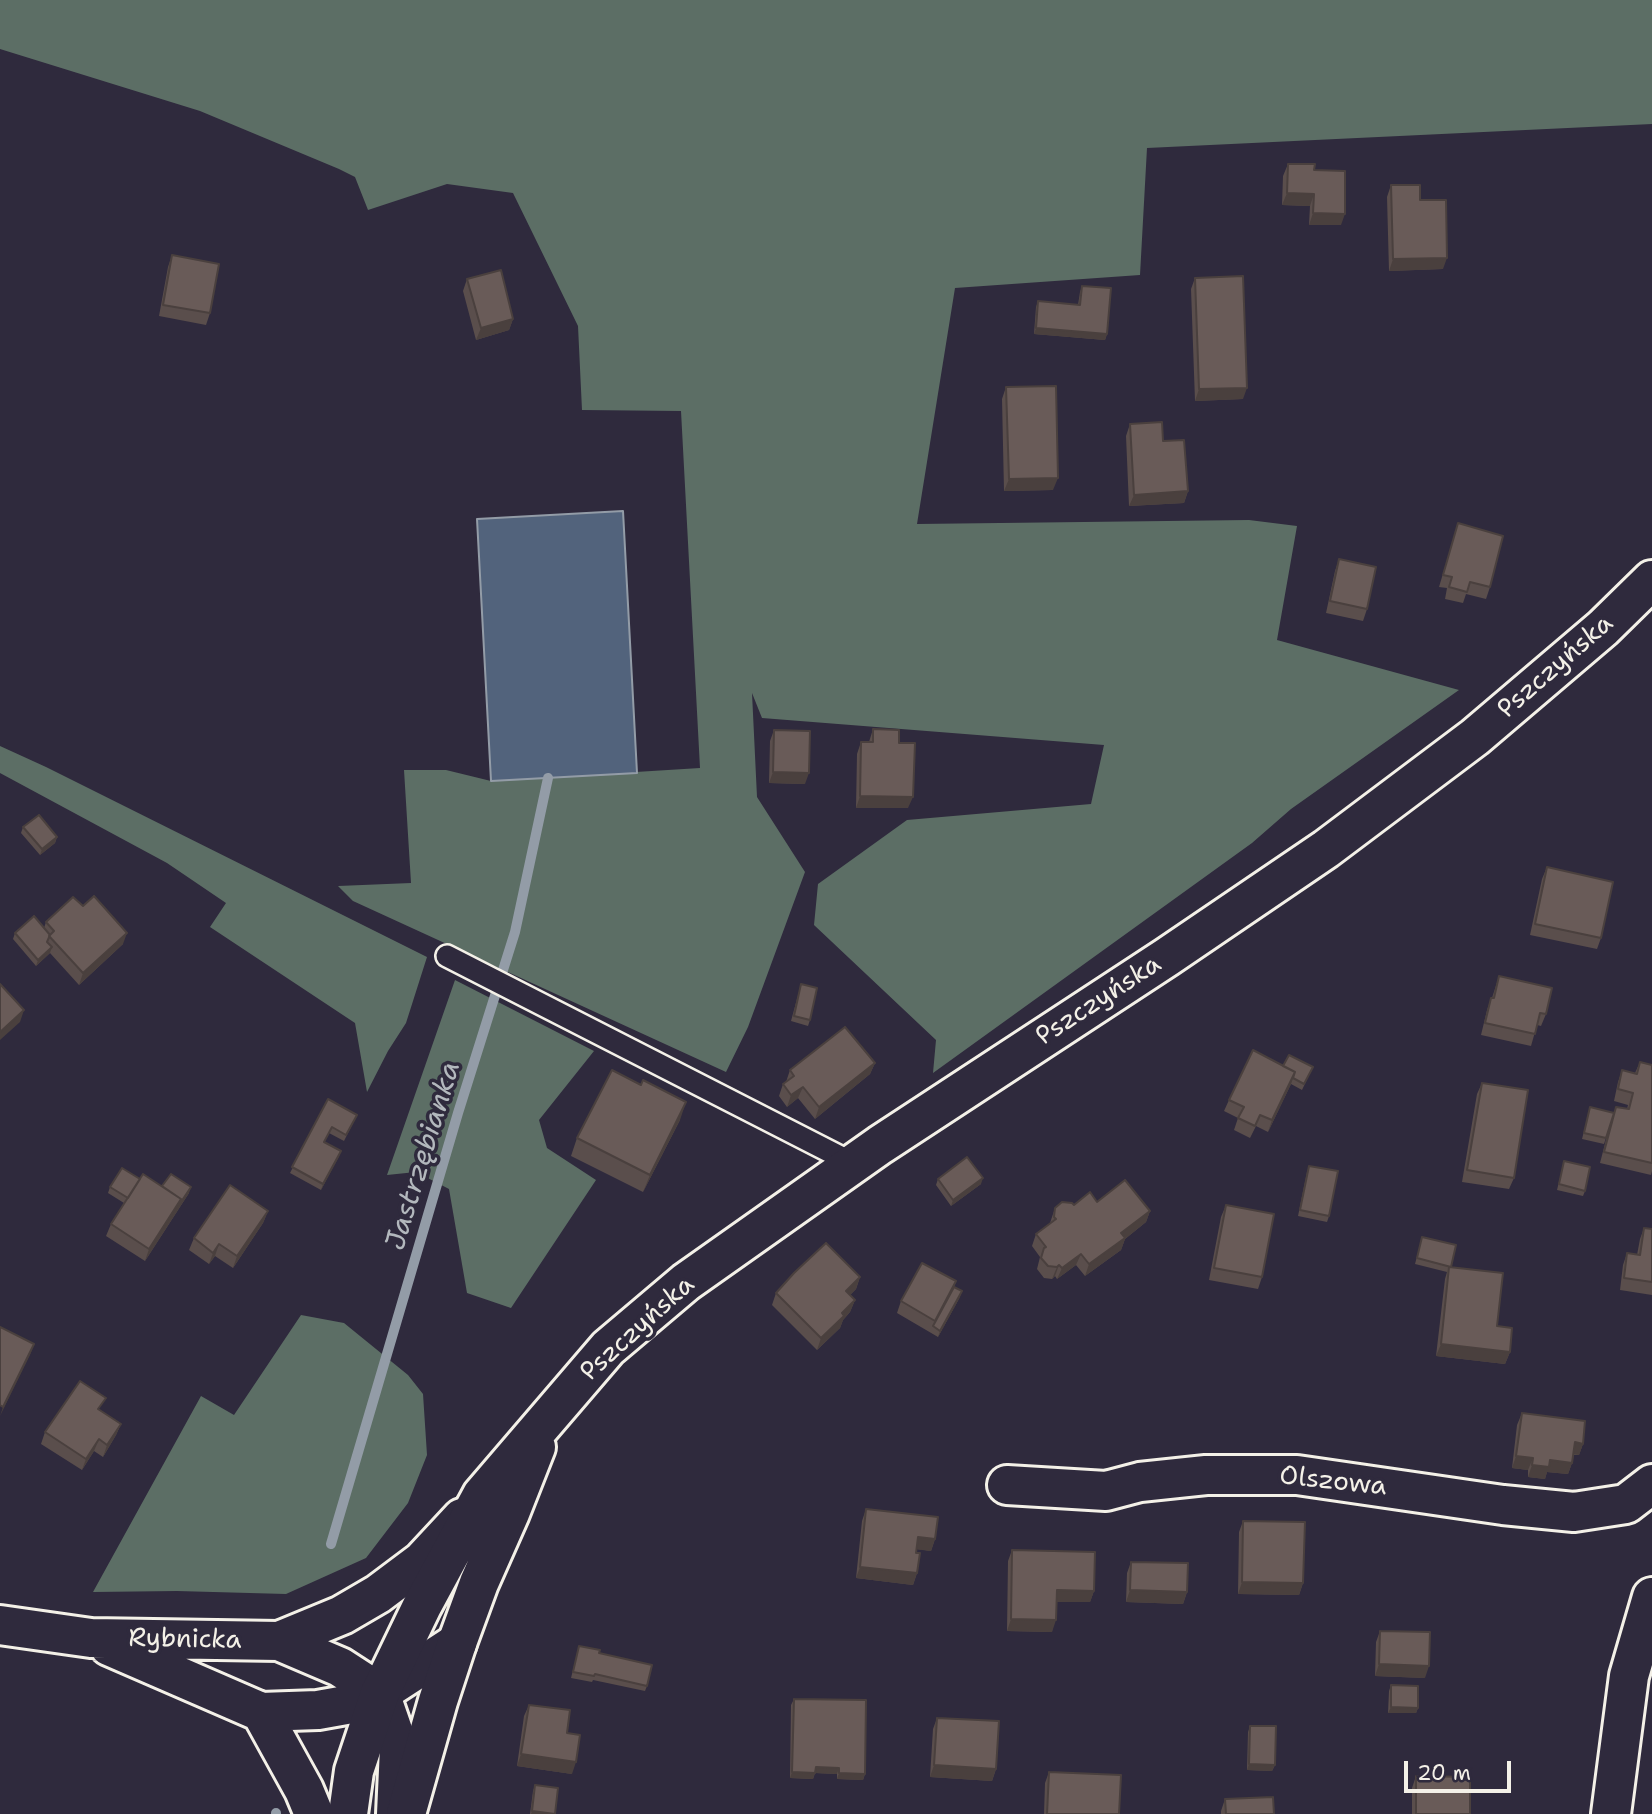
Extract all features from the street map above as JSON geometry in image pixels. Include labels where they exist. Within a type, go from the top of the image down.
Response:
[{"type":"main road","name":"Pszczyńska","points":[[348,1814],[354,1771],[380,1693],[422,1606],[482,1495],[608,1348],[686,1282],[854,1164],[1326,849],[1475,737],[1603,628],[1652,580]]},
{"type":"main road","name":"Pszczyńska","points":[[406,1814],[457,1643],[546,1419]]},
{"type":"main road","name":"Olszowa","points":[[1007,1485],[1106,1491],[1140,1482],[1206,1475],[1297,1475],[1503,1505],[1574,1512],[1626,1504],[1652,1483]]},
{"type":"main road","name":"Rybnicka","points":[[279,1641],[342,1615],[378,1594],[422,1561],[482,1495]]},
{"type":"main road","points":[[1611,1814],[1629,1676],[1652,1597]]},
{"type":"main road","name":"Rybnicka","points":[[0,1625],[91,1638],[279,1641],[340,1667],[380,1693]]},
{"type":"main road","name":"Rybnicka","points":[[91,1638],[261,1712],[318,1710],[346,1705],[380,1693],[457,1643]]},
{"type":"main road","points":[[380,1693],[399,1748],[397,1814]]},
{"type":"main road","points":[[261,1712],[314,1814]]},
{"type":"lane","points":[[447,956],[854,1164]]},
{"type":"green space","points":[[0,0],[1652,0],[1652,124],[1147,148],[1140,275],[955,288],[917,524],[1249,520],[1297,526],[1277,640],[1459,690],[1291,809],[1252,843],[933,1073],[936,1040],[814,925],[818,884],[907,820],[1091,804],[1104,745],[762,718],[752,693],[757,797],[805,872],[748,1027],[726,1072],[353,901],[338,886],[411,883],[404,770],[446,770],[491,781],[700,768],[681,411],[582,410],[578,326],[513,193],[447,184],[368,210],[355,177],[339,169],[200,111],[0,49]]},
{"type":"green space","points":[[0,746],[427,957],[406,1023],[367,1092],[355,1023],[210,927],[226,903],[167,863],[0,773]]},
{"type":"green space","points":[[455,980],[594,1051],[539,1120],[547,1148],[596,1180],[511,1308],[467,1293],[449,1189],[416,1172],[387,1175]]},
{"type":"green space","points":[[301,1315],[344,1323],[408,1375],[423,1394],[427,1455],[408,1503],[366,1558],[286,1594],[93,1592],[201,1396],[234,1415]]},
{"type":"water","points":[[623,511],[637,773],[491,781],[477,519]]},
{"type":"building","points":[[1288,164],[1315,164],[1314,170],[1345,171],[1345,214],[1313,213],[1314,194],[1287,193]]},
{"type":"building","points":[[1391,185],[1420,185],[1420,200],[1446,200],[1447,258],[1393,259]]},
{"type":"building","points":[[172,255],[219,264],[210,313],[163,305]]},
{"type":"building","points":[[501,270],[513,319],[481,328],[467,279]]},
{"type":"building","points":[[1243,276],[1247,388],[1199,389],[1195,278]]},
{"type":"building","points":[[1082,286],[1111,288],[1107,334],[1036,328],[1038,301],[1080,305]]},
{"type":"building","points":[[1056,386],[1058,478],[1009,479],[1006,387]]},
{"type":"building","points":[[1162,422],[1163,441],[1184,440],[1188,491],[1134,495],[1130,424]]},
{"type":"building","points":[[1458,523],[1503,536],[1490,587],[1470,582],[1467,592],[1449,587],[1452,577],[1443,575]]},
{"type":"building","points":[[1339,559],[1376,567],[1367,609],[1330,601]]},
{"type":"building","points":[[873,729],[899,730],[899,743],[915,743],[913,797],[860,796],[861,742],[873,742]]},
{"type":"building","points":[[774,730],[810,731],[809,773],[773,772]]},
{"type":"building","points":[[39,815],[57,837],[42,849],[23,827]]},
{"type":"building","points":[[1547,867],[1613,882],[1601,938],[1535,924]]},
{"type":"building","points":[[94,896],[127,933],[83,973],[49,936],[54,931],[46,922],[73,897],[83,906]]},
{"type":"building","points":[[34,916],[50,935],[47,942],[52,947],[38,960],[15,933]]},
{"type":"building","points":[[1499,976],[1552,988],[1546,1014],[1540,1013],[1535,1034],[1485,1023]]},
{"type":"building","points":[[0,984],[24,1010],[0,1032]]},
{"type":"building","points":[[801,984],[817,988],[810,1020],[794,1016]]},
{"type":"building","points":[[845,1027],[875,1063],[819,1107],[803,1087],[791,1095],[783,1084],[794,1076],[790,1070]]},
{"type":"building","points":[[1253,1050],[1295,1072],[1272,1120],[1260,1115],[1255,1126],[1238,1118],[1244,1107],[1229,1100]]},
{"type":"building","points":[[1289,1055],[1313,1067],[1304,1084],[1293,1078],[1295,1072],[1283,1066]]},
{"type":"building","points":[[1640,1062],[1652,1065],[1652,1163],[1604,1152],[1616,1107],[1629,1109],[1633,1093],[1618,1089],[1622,1070],[1637,1074]]},
{"type":"building","points":[[612,1070],[641,1085],[643,1080],[686,1102],[650,1175],[577,1138]]},
{"type":"building","points":[[1482,1083],[1528,1090],[1514,1178],[1467,1170]]},
{"type":"building","points":[[328,1099],[357,1115],[346,1135],[332,1127],[324,1142],[341,1151],[323,1184],[292,1167]]},
{"type":"building","points":[[1590,1107],[1614,1113],[1606,1138],[1584,1133]]},
{"type":"building","points":[[967,1157],[983,1178],[953,1200],[938,1179]]},
{"type":"building","points":[[1564,1161],[1590,1167],[1585,1191],[1559,1184]]},
{"type":"building","points":[[1309,1166],[1338,1171],[1329,1216],[1300,1210]]},
{"type":"building","points":[[122,1168],[140,1179],[128,1198],[110,1187]]},
{"type":"building","points":[[143,1174],[181,1199],[149,1249],[111,1224]]},
{"type":"building","points":[[171,1174],[191,1187],[179,1205],[181,1199],[162,1186]]},
{"type":"building","points":[[1125,1180],[1150,1211],[1121,1233],[1125,1238],[1089,1264],[1081,1254],[1062,1268],[1059,1265],[1048,1266],[1041,1258],[1046,1247],[1036,1234],[1056,1219],[1055,1208],[1062,1202],[1074,1205],[1090,1192],[1097,1202]]},
{"type":"building","points":[[230,1185],[268,1211],[237,1256],[219,1244],[213,1253],[194,1238]]},
{"type":"building","points":[[1226,1205],[1274,1214],[1262,1277],[1214,1268]]},
{"type":"building","points":[[1644,1228],[1652,1229],[1652,1282],[1624,1278],[1627,1253],[1640,1255]]},
{"type":"building","points":[[1422,1237],[1456,1245],[1451,1267],[1417,1258]]},
{"type":"building","points":[[826,1243],[860,1277],[846,1291],[855,1300],[842,1313],[844,1316],[821,1338],[776,1293]]},
{"type":"building","points":[[922,1263],[956,1281],[935,1321],[901,1301]]},
{"type":"building","points":[[1449,1267],[1503,1273],[1497,1326],[1512,1328],[1510,1352],[1441,1344]]},
{"type":"building","points":[[954,1287],[962,1291],[940,1331],[933,1326]]},
{"type":"building","points":[[0,1327],[34,1344],[3,1407],[0,1405]]},
{"type":"building","points":[[80,1381],[106,1398],[98,1409],[121,1424],[107,1445],[99,1439],[86,1459],[45,1432]]},
{"type":"building","points":[[1522,1413],[1585,1421],[1583,1444],[1575,1442],[1572,1463],[1550,1460],[1549,1467],[1532,1465],[1533,1458],[1516,1456]]},
{"type":"building","points":[[866,1509],[938,1517],[935,1539],[918,1537],[916,1553],[920,1553],[917,1573],[860,1567]]},
{"type":"building","points":[[1243,1521],[1305,1522],[1303,1583],[1242,1582]]},
{"type":"building","points":[[1012,1550],[1095,1552],[1094,1591],[1057,1590],[1056,1620],[1011,1619]]},
{"type":"building","points":[[1131,1562],[1188,1563],[1187,1592],[1130,1590]]},
{"type":"building","points":[[1380,1631],[1430,1632],[1429,1666],[1379,1664]]},
{"type":"building","points":[[579,1646],[652,1665],[647,1686],[595,1674],[573,1672]]},
{"type":"building","points":[[1391,1685],[1418,1686],[1418,1708],[1391,1707]]},
{"type":"building","points":[[794,1699],[866,1700],[865,1774],[839,1773],[839,1768],[816,1767],[815,1773],[792,1772]]},
{"type":"building","points":[[529,1705],[570,1710],[567,1733],[580,1735],[576,1762],[521,1754]]},
{"type":"building","points":[[937,1718],[999,1721],[996,1769],[934,1765]]},
{"type":"building","points":[[1250,1726],[1276,1726],[1275,1765],[1249,1764]]},
{"type":"building","points":[[1049,1772],[1121,1775],[1119,1814],[1047,1814]]},
{"type":"building","points":[[1416,1776],[1470,1777],[1470,1814],[1416,1814]]},
{"type":"building","points":[[535,1785],[558,1788],[555,1814],[532,1811]]},
{"type":"building","points":[[1273,1797],[1274,1814],[1226,1814],[1225,1799]]},
{"type":"waterway","name":"Jastrzębianka","points":[[331,1544],[458,1113],[515,932],[548,778]]}]
